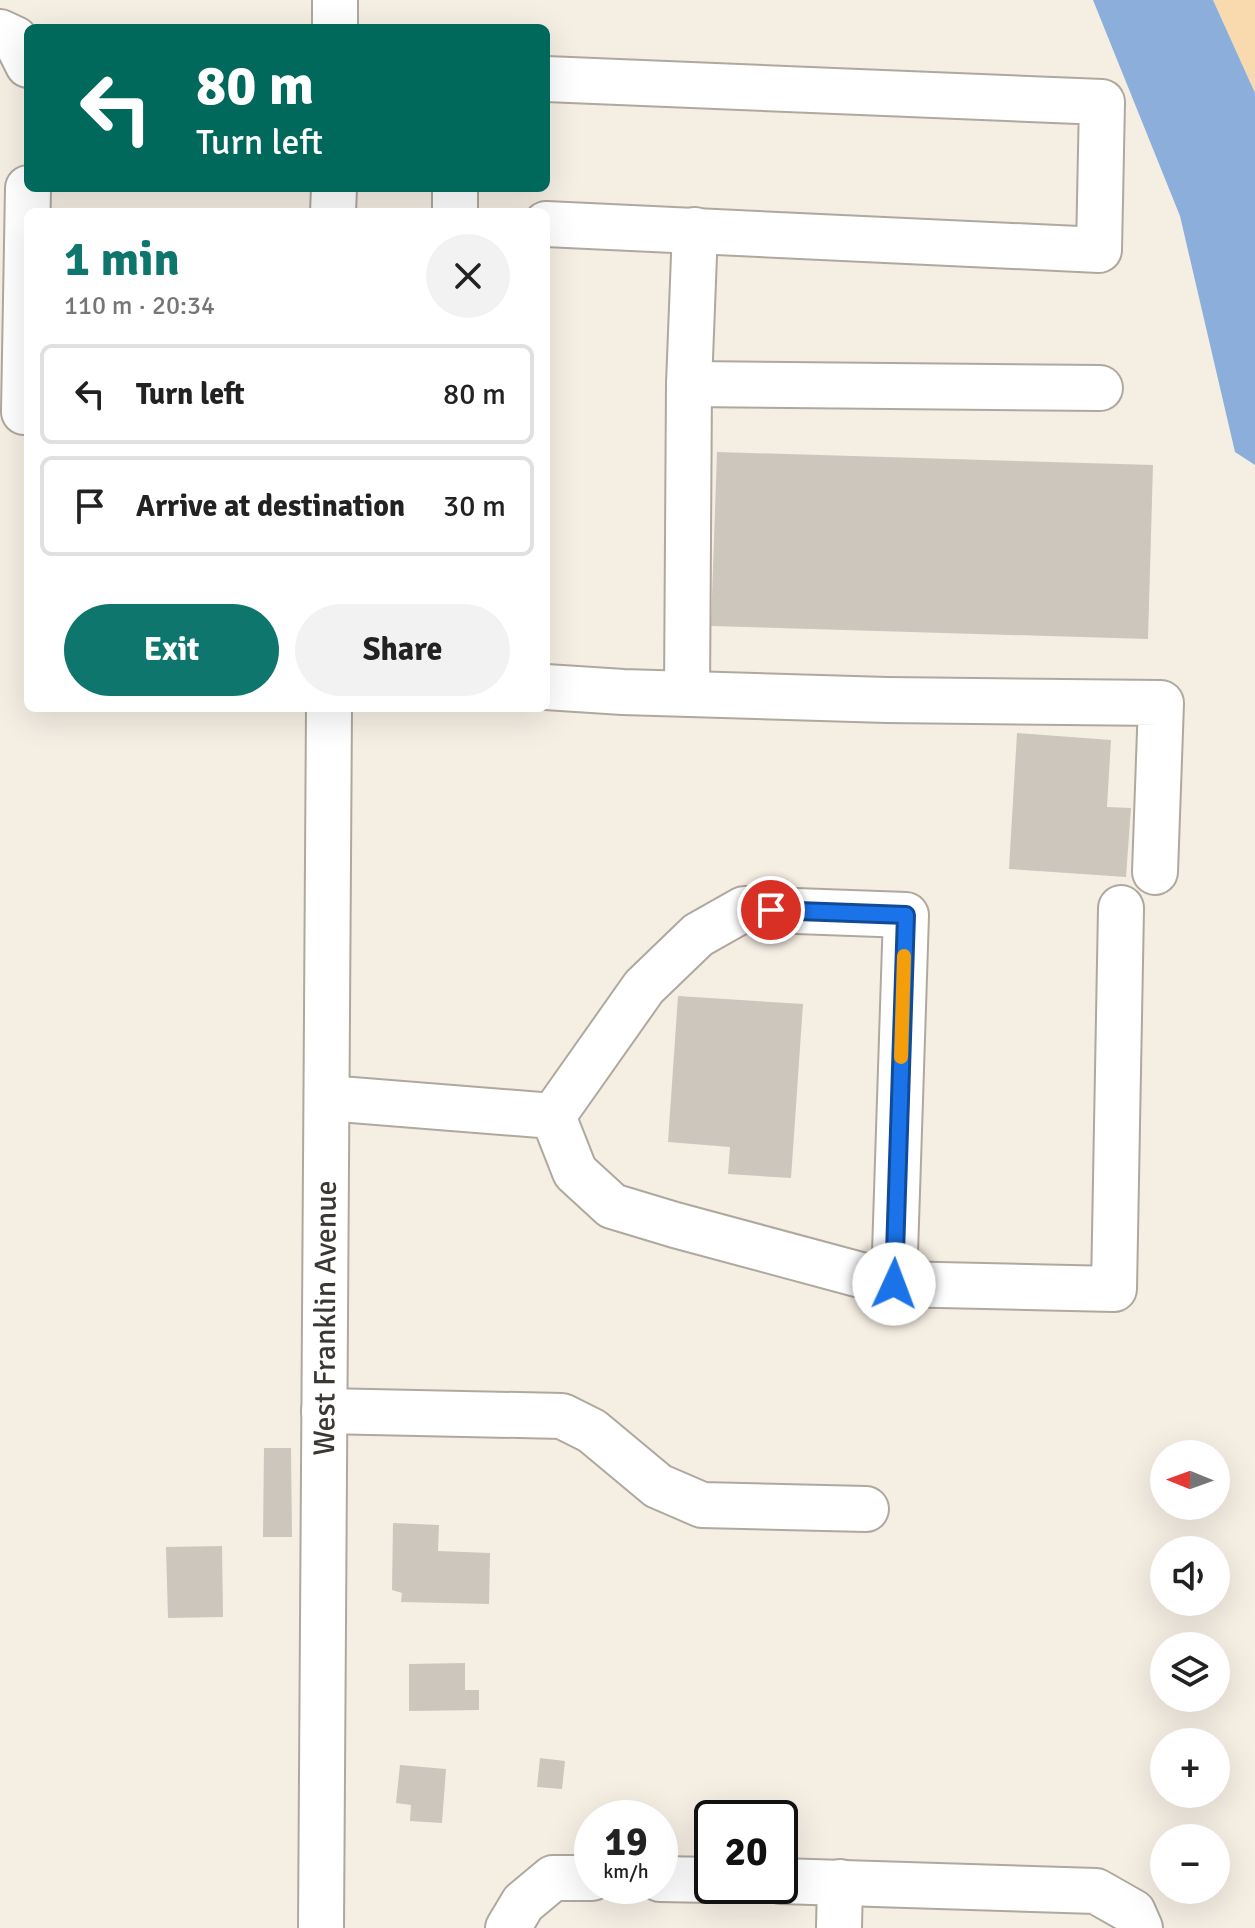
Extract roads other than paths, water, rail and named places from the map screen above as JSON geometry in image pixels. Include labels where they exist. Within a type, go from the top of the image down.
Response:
[{"type":"street","points":[[335,0],[335,24]]},
{"type":"street","points":[[0,32],[15,39],[24,57]]},
{"type":"street","points":[[550,79],[1102,102],[1099,250],[550,224]]},
{"type":"street","points":[[687,693],[689,384],[695,230]]},
{"type":"street","points":[[17,412],[24,269]]},
{"type":"street","points":[[689,384],[1100,388]]},
{"type":"street","points":[[550,687],[887,700],[1161,703],[1155,872]]},
{"type":"street","name":"West Franklin Avenue","points":[[321,1928],[329,712]]},
{"type":"street","points":[[553,1116],[575,1172],[612,1206],[894,1284],[1114,1289],[1121,908]]},
{"type":"street","points":[[553,1116],[644,987],[698,935],[744,909],[906,915],[894,1284]]},
{"type":"street","points":[[327,1098],[553,1116]]},
{"type":"street","points":[[324,1411],[562,1416],[592,1431],[658,1486],[702,1505],[866,1509]]},
{"type":"street","points":[[508,1928],[523,1903],[553,1878],[574,1878]]},
{"type":"street","points":[[798,1881],[1096,1891],[1133,1912],[1140,1928]]},
{"type":"street","points":[[839,1928],[840,1882]]},
{"type":"water","points":[[1093,0],[1213,0],[1255,93],[1255,465],[1235,452],[1180,216]]}]
